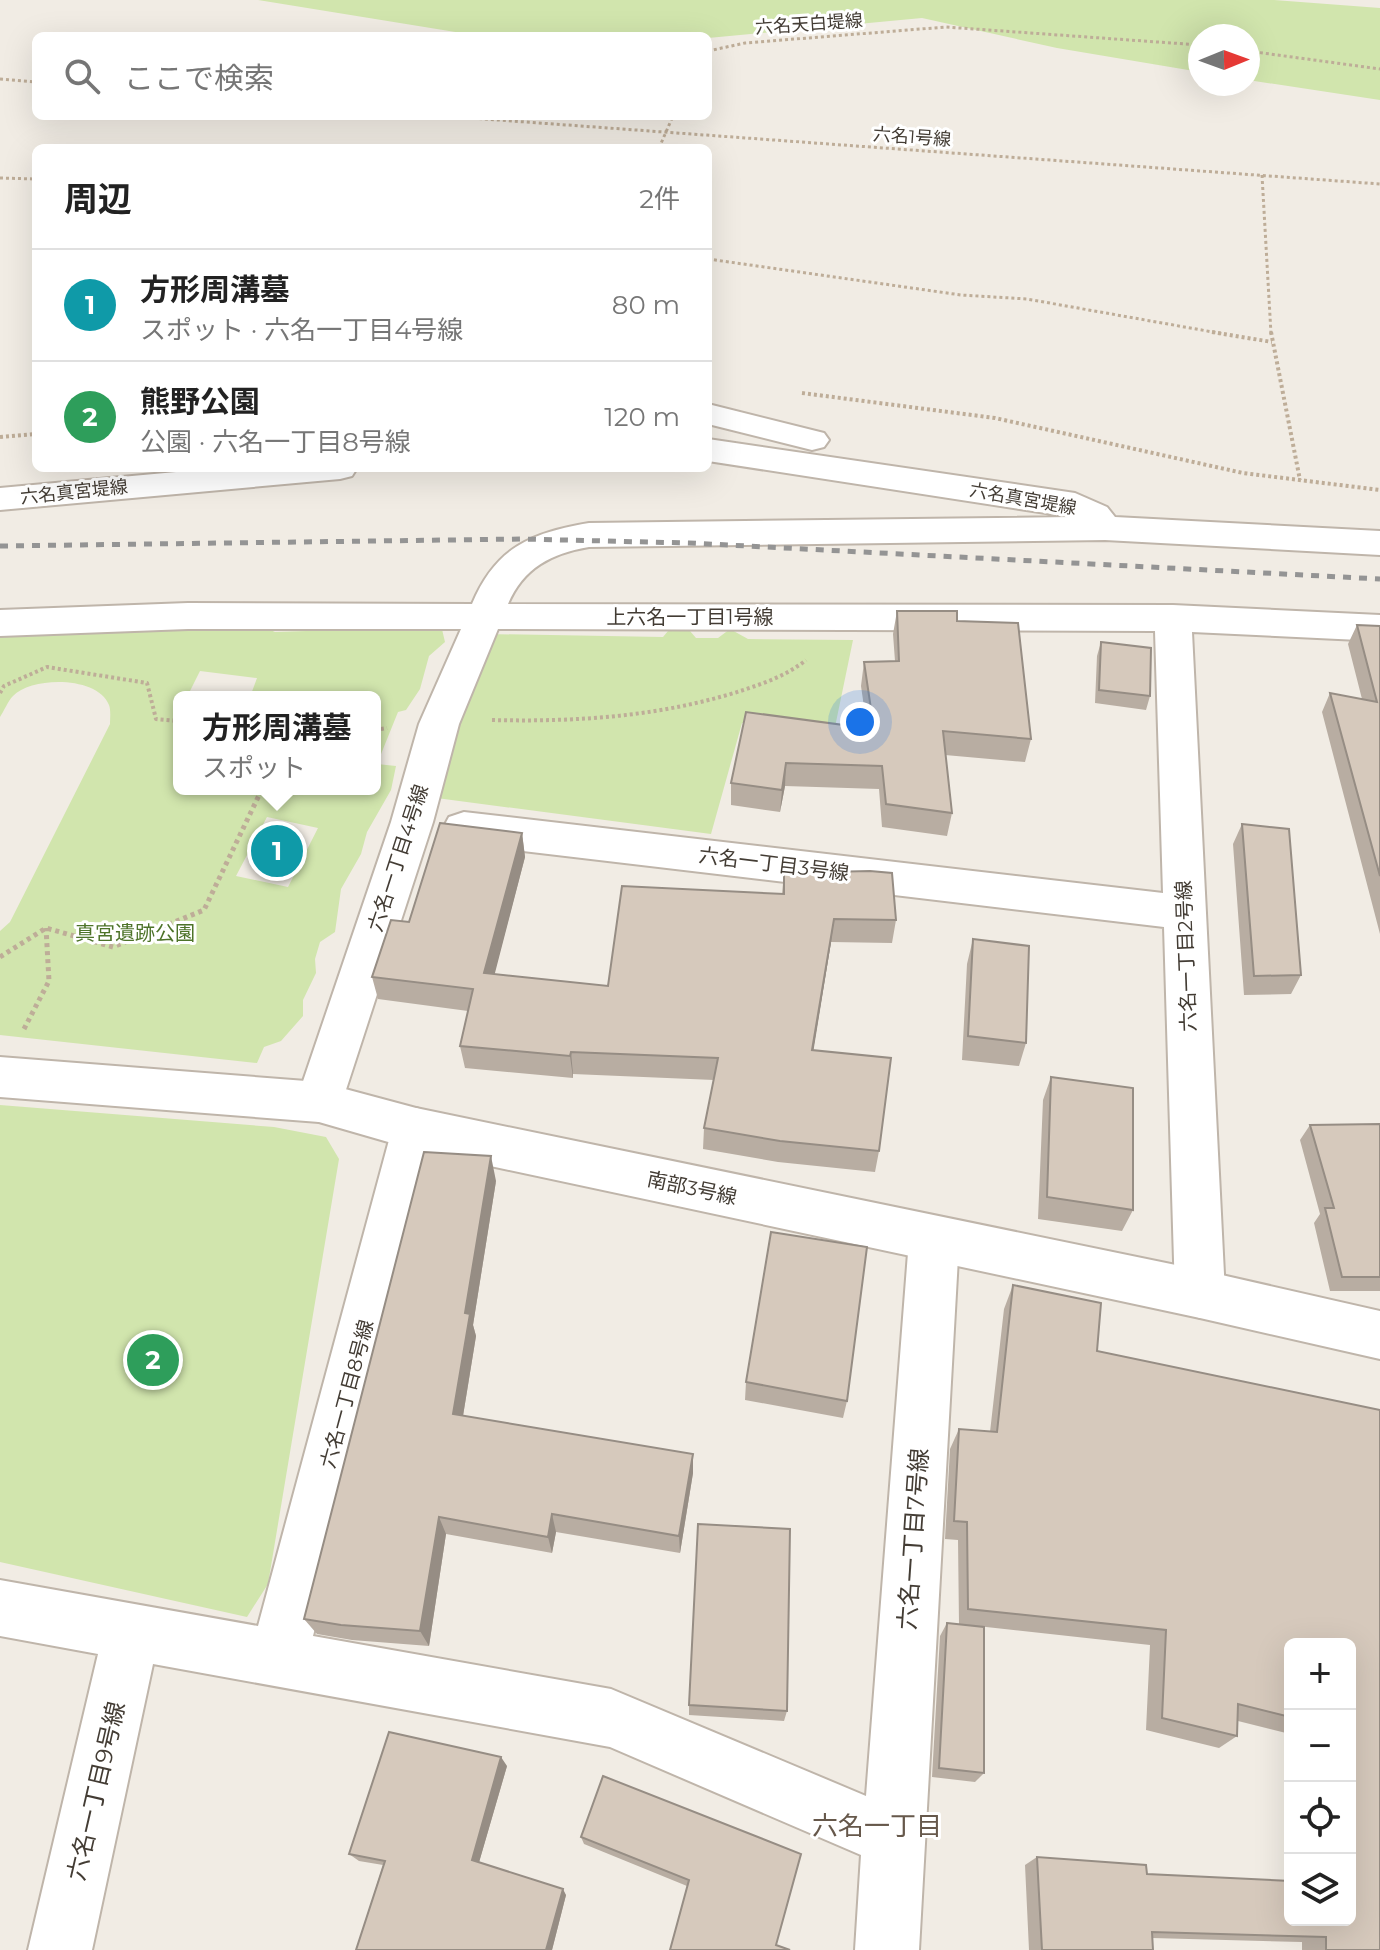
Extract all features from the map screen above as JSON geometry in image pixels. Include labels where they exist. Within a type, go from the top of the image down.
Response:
[{"type":"street","points":[[712,415],[1075,504]]},
{"type":"street","name":"六名真宮堤線","points":[[712,451],[1075,504],[1095,515],[1105,528]]},
{"type":"street","points":[[177,481],[225,472]]},
{"type":"street","name":"六名真宮堤線","points":[[0,499],[290,472]]},
{"type":"street","points":[[1105,528],[1380,543]]},
{"type":"street","name":"六名一丁目4号線","points":[[319,1102],[412,822],[439,724],[500,580],[532,551],[558,540],[589,535],[1105,528]]},
{"type":"street","name":"上六名一丁目1号線","points":[[0,623],[188,616],[1173,618],[1380,628]]},
{"type":"street","name":"六名一丁目2号線","points":[[1173,618],[1200,1294]]},
{"type":"street","name":"六名一丁目3号線","points":[[412,822],[1184,912]]},
{"type":"street","name":"南部3号線","points":[[0,1077],[319,1102],[416,1129],[1200,1294],[1380,1335]]},
{"type":"street","name":"六名一丁目8号線","points":[[278,1659],[416,1129]]},
{"type":"street","name":"六名一丁目7号線","points":[[887,1950],[934,1240]]},
{"type":"street","points":[[0,1608],[611,1718],[893,1838]]},
{"type":"street","name":"六名一丁目9号線","points":[[60,1950],[132,1631]]},
{"type":"path","name":"六名天白堤線","points":[[712,49],[745,43],[946,27],[1188,44]]},
{"type":"path","points":[[1260,53],[1380,69]]},
{"type":"path","points":[[0,79],[32,82]]},
{"type":"path","name":"六名1号線","points":[[492,120],[1380,184]]},
{"type":"path","points":[[660,144],[671,120]]},
{"type":"path","points":[[1262,175],[1272,342],[1300,480]]},
{"type":"path","points":[[0,178],[32,179]]},
{"type":"path","points":[[712,260],[961,295],[1027,299],[1272,342]]},
{"type":"path","points":[[799,393],[995,418],[1243,473],[1380,490]]},
{"type":"path","points":[[0,437],[32,434]]},
{"type":"path","points":[[381,729],[439,724],[456,719],[629,717],[763,684],[802,667],[814,649],[819,617]]},
{"type":"path","points":[[0,693],[4,686],[47,667],[147,683],[156,719],[173,720]]},
{"type":"path","points":[[0,957],[46,928],[113,947],[204,910],[259,795]]},
{"type":"path","points":[[21,1034],[49,981],[46,928]]},
{"type":"green space","points":[[258,0],[1274,0],[1380,8],[1380,100],[1260,82],[1260,24],[1188,24],[1188,70],[1057,48],[922,18],[712,38],[712,32],[455,32]]},
{"type":"green space","name":"真宮遺跡公園","points":[[310,622],[340,623],[350,631],[390,630],[401,622],[441,625],[445,642],[429,656],[420,689],[406,710],[398,712],[381,754],[381,691],[252,691],[257,678],[200,671],[190,691],[173,691],[173,795],[381,795],[381,764],[396,766],[391,790],[367,832],[361,854],[341,889],[335,932],[320,942],[315,959],[316,973],[303,1000],[303,1016],[281,1041],[264,1047],[257,1063],[0,1035],[0,931],[10,922],[110,724],[110,714],[109,705],[102,695],[92,689],[79,684],[49,682],[22,689],[11,698],[0,717],[0,631],[256,624],[275,632],[306,631]],"holes":[[[267,817],[318,828],[288,887],[236,876]]]},
{"type":"green space","points":[[730,629],[748,639],[853,640],[835,727],[742,723],[711,834],[429,797],[486,634],[663,637],[668,631],[690,631],[696,638],[718,638]]},
{"type":"green space","points":[[0,1105],[274,1127],[326,1137],[339,1159],[268,1584],[247,1617],[0,1562]]},
{"type":"building","points":[[897,611],[957,611],[957,621],[1018,623],[1031,739],[943,731],[952,813],[886,804],[882,766],[786,763],[782,790],[731,783],[746,712],[874,729],[864,662],[899,661]]},
{"type":"building","points":[[1357,625],[1380,626],[1380,876],[1330,693],[1377,702]]},
{"type":"building","points":[[1101,642],[1151,648],[1150,696],[1099,690]]},
{"type":"building","points":[[440,823],[522,833],[484,973],[608,986],[622,886],[784,894],[784,873],[892,873],[896,920],[834,919],[812,1050],[891,1058],[879,1151],[780,1141],[704,1128],[718,1058],[571,1052],[570,1056],[460,1046],[473,989],[372,977],[391,920],[409,922]]},
{"type":"building","points":[[1242,824],[1289,829],[1301,975],[1254,976]]},
{"type":"building","points":[[973,939],[1029,946],[1026,1043],[968,1036]]},
{"type":"building","points":[[1051,1077],[1133,1088],[1133,1210],[1047,1197]]},
{"type":"building","points":[[1380,1124],[1380,1277],[1342,1277],[1325,1208],[1334,1208],[1310,1125]]},
{"type":"building","points":[[424,1152],[491,1156],[465,1313],[470,1314],[453,1414],[693,1454],[679,1536],[552,1514],[548,1537],[439,1517],[420,1631],[304,1619]]},
{"type":"building","points":[[771,1232],[867,1247],[847,1401],[746,1382]]},
{"type":"building","points":[[1013,1285],[1101,1303],[1097,1351],[1380,1410],[1380,1950],[1326,1950],[1326,1937],[1152,1932],[1153,1950],[1042,1950],[1037,1857],[1146,1865],[1147,1874],[1284,1881],[1284,1926],[1356,1926],[1356,1638],[1284,1638],[1284,1716],[1238,1704],[1237,1736],[1162,1718],[1166,1630],[968,1609],[967,1522],[954,1521],[959,1429],[997,1432]]},
{"type":"building","points":[[698,1524],[790,1529],[787,1711],[689,1705]]},
{"type":"building","points":[[947,1623],[984,1627],[984,1773],[939,1768]]},
{"type":"building","points":[[389,1732],[501,1757],[472,1860],[563,1889],[546,1950],[356,1950],[385,1861],[349,1854]]},
{"type":"building","points":[[603,1776],[801,1854],[776,1945],[790,1950],[670,1950],[689,1880],[581,1837]]},
{"type":"railway","points":[[0,546],[522,539],[689,543],[1380,579]]},
{"type":"place","name":"方形周溝墓","points":[[277,851]]},
{"type":"place","name":"熊野公園","points":[[153,1360]]},
{"type":"district","name":"六名一丁目","points":[[877,1826]]}]
